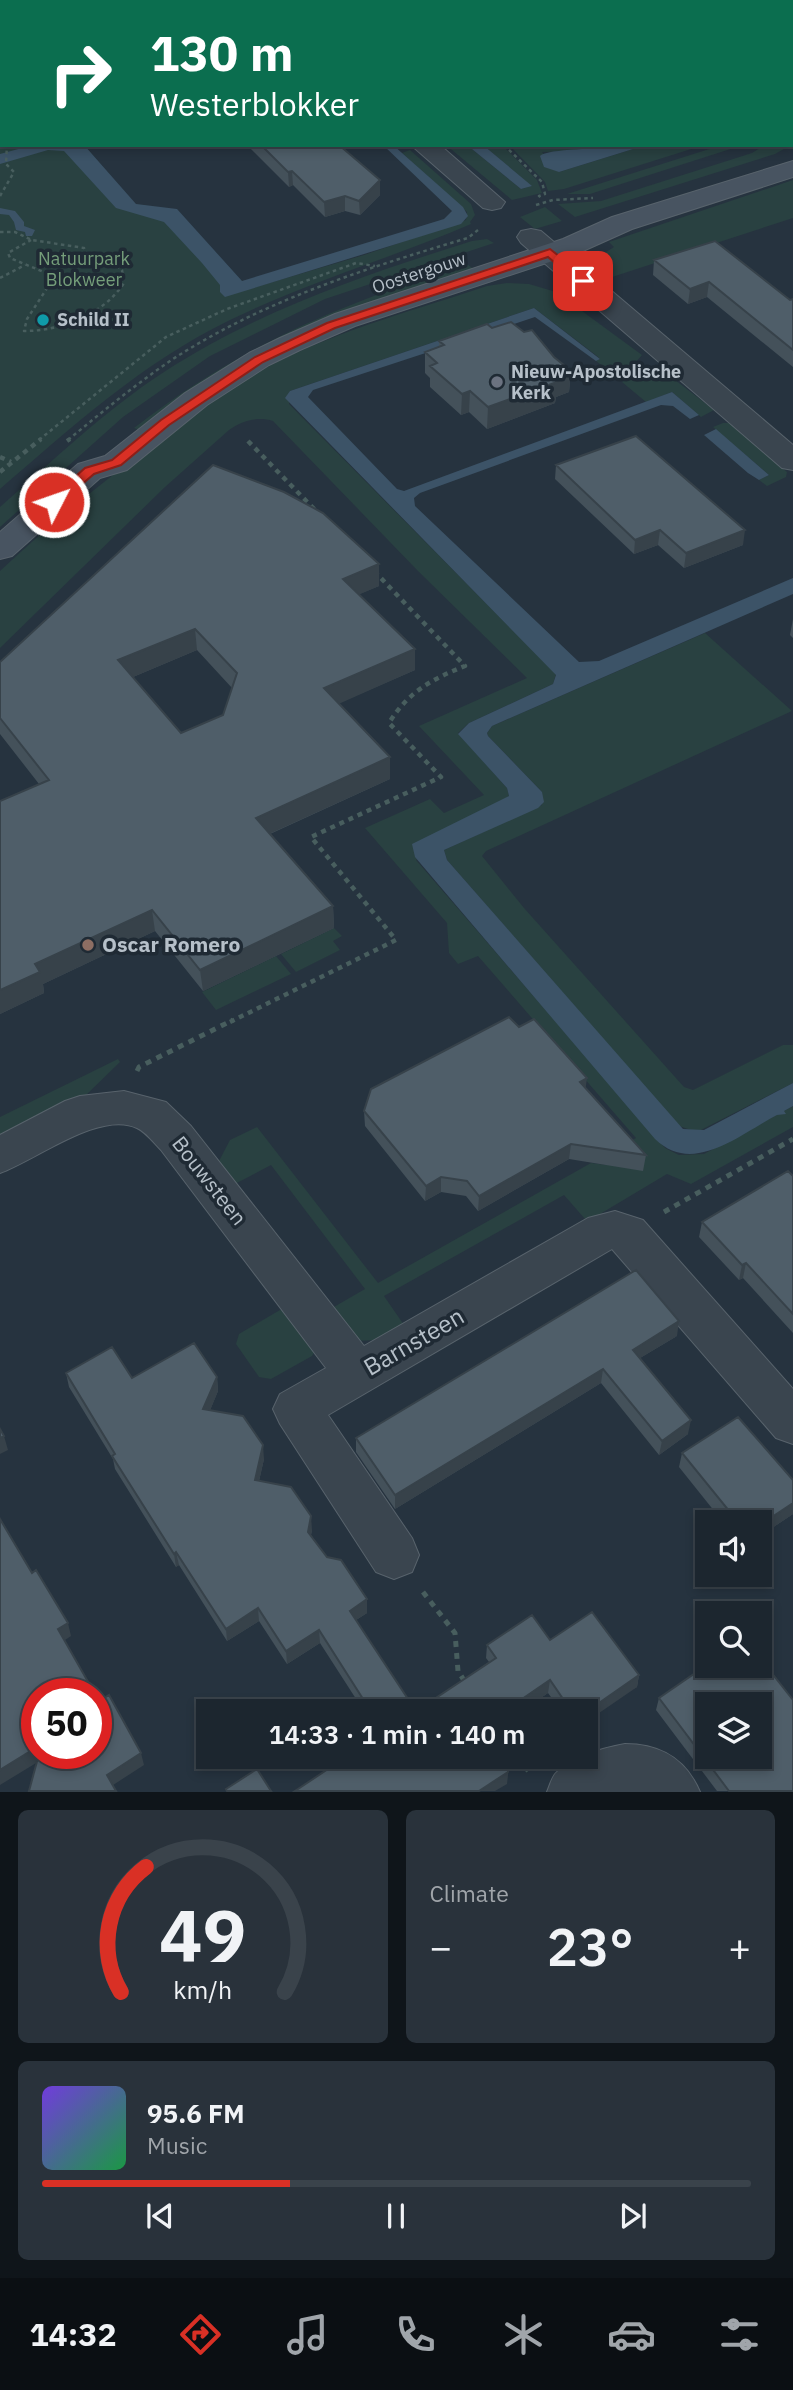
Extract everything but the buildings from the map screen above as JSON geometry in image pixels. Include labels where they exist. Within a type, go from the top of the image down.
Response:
[{"type":"main road","name":"Oostergouw","points":[[0,549],[89,471],[94,453],[133,419],[184,381],[247,344],[360,293],[536,233],[793,153]]},
{"type":"main road","name":"Oostergouw","points":[[536,233],[622,223],[793,169]]},
{"type":"street","points":[[426,147],[492,202]]},
{"type":"street","points":[[536,233],[793,461]]},
{"type":"street","name":"Bouwsteen","points":[[0,1155],[80,1114],[124,1108],[151,1114],[176,1138],[350,1363],[370,1368]]},
{"type":"street","name":"Barnsteen","points":[[394,1555],[297,1409],[604,1231],[627,1233]]},
{"type":"street","points":[[627,1233],[793,1423]]},
{"type":"street","points":[[574,1791],[607,1773],[626,1768],[649,1773],[667,1783],[673,1791]]},
{"type":"path","points":[[0,197],[14,172],[6,164],[7,147]]},
{"type":"path","points":[[507,147],[542,182],[545,194],[539,196],[542,198]]},
{"type":"path","points":[[536,233],[553,200],[599,197]]},
{"type":"path","name":"Oostergouw","points":[[464,239],[475,234],[482,226]]},
{"type":"path","points":[[0,232],[15,232],[31,240],[84,248],[86,253],[105,256],[125,272],[125,288],[98,307],[58,327],[24,331],[25,320],[44,298],[53,279],[51,275],[10,258],[8,253],[31,240]]},
{"type":"path","points":[[0,472],[166,338],[227,309],[356,263],[376,266]]},
{"type":"path","points":[[0,278],[26,265]]},
{"type":"path","points":[[248,442],[315,511]]},
{"type":"path","points":[[0,457],[11,463]]},
{"type":"path","points":[[124,1108],[139,1067],[396,940],[311,837],[441,777],[388,723],[396,709],[417,687],[465,666],[373,570]]},
{"type":"path","points":[[627,1233],[793,1139]]},
{"type":"path","points":[[394,1555],[455,1633],[458,1671],[472,1691]]},
{"type":"green space","name":"Natuurpark Blokweer","points":[[0,147],[86,147],[135,204],[177,210],[249,289],[364,255],[466,220],[467,212],[402,153],[410,150],[471,204],[475,215],[471,224],[260,306],[167,355],[109,397],[0,489]]},
{"type":"green space","points":[[448,147],[469,147],[521,189],[531,186],[485,147],[504,147],[537,180],[542,193],[512,200]]},
{"type":"green space","points":[[511,147],[608,147],[587,151],[542,152],[559,172],[640,147],[698,147],[564,189],[548,191],[545,182]]},
{"type":"green space","points":[[716,147],[737,147],[590,194],[567,194]]},
{"type":"green space","points":[[762,147],[787,147],[775,154],[575,217],[558,204],[601,201],[752,153]]},
{"type":"green space","points":[[793,180],[793,218],[606,279],[600,264],[606,252],[614,247],[609,242]]},
{"type":"green space","points":[[545,207],[562,221],[535,229],[520,217]]},
{"type":"green space","points":[[487,239],[494,243],[325,299],[210,356],[123,417],[0,527],[0,507],[100,419],[142,387],[200,350],[275,312],[352,281],[472,241]]},
{"type":"green space","points":[[467,264],[476,271],[363,308],[142,431],[134,428],[213,373],[293,330],[377,295]]},
{"type":"green space","points":[[529,284],[556,292],[642,355],[634,364],[611,372],[596,361],[600,359],[597,356],[534,308],[290,391],[289,404],[556,674],[553,684],[469,723],[458,733],[507,788],[509,796],[416,860],[665,1148],[679,1155],[704,1154],[793,1106],[793,1127],[691,1184],[667,1174],[590,1220],[585,1219],[564,1195],[384,1296],[404,1325],[379,1340],[355,1341],[327,1311],[365,1289],[271,1165],[235,1184],[219,1161],[230,1140],[257,1127],[378,1283],[591,1163],[606,1165],[622,1146],[636,1138],[478,956],[458,964],[449,953],[447,923],[365,828],[430,799],[444,813],[484,795],[419,726],[527,678],[418,571],[273,421],[250,420],[229,430],[165,487],[0,648],[0,571],[70,509],[144,451],[210,402],[245,380],[281,360],[357,329],[487,286]]},
{"type":"green space","points":[[645,373],[666,373],[714,410],[701,417],[672,392],[646,402],[622,382]]},
{"type":"green space","points":[[730,423],[787,472],[786,477],[767,486],[759,480],[769,475],[713,427]]},
{"type":"green space","points":[[705,633],[792,711],[486,851],[482,856],[524,908],[684,1087],[693,1090],[783,1045],[793,1045],[793,1083],[697,1132],[679,1126],[447,860],[444,850],[542,805],[542,792],[488,736],[492,726]]},
{"type":"green space","points":[[334,928],[342,936],[333,941],[340,950],[296,972],[281,954]]},
{"type":"green space","points":[[276,956],[291,974],[216,1010],[202,992]]},
{"type":"green space","points":[[118,1059],[120,1062],[83,1098],[0,1139],[0,1117]]},
{"type":"green space","points":[[284,1310],[315,1351],[312,1356],[271,1379],[259,1377],[236,1344],[239,1334]]},
{"type":"water","points":[[26,147],[86,147],[136,204],[177,209],[242,281],[444,219],[452,211],[385,147],[395,147],[463,207],[468,216],[461,224],[225,297],[220,292],[220,285],[164,222],[116,208],[64,151],[48,150],[0,164],[0,154]]},
{"type":"water","points":[[469,147],[485,147],[532,186],[521,189]]},
{"type":"water","points":[[640,147],[559,172],[544,167],[540,156],[545,153]]},
{"type":"water","points":[[534,308],[600,359],[596,361],[535,317],[313,390],[308,397],[397,489],[404,491],[672,392],[699,415],[690,419],[673,406],[661,405],[420,493],[414,498],[415,506],[579,662],[599,661],[793,578],[793,594],[492,726],[488,736],[542,792],[544,802],[538,808],[444,850],[447,860],[683,1129],[704,1130],[793,1083],[793,1106],[784,1111],[786,1114],[777,1115],[732,1141],[700,1153],[685,1154],[670,1149],[655,1139],[415,857],[412,844],[509,796],[507,788],[458,734],[469,723],[553,684],[556,675],[285,398],[290,391]]},
{"type":"water","points":[[716,429],[769,475],[759,480],[704,435]]},
{"type":"waterway","points":[[0,211],[12,213],[19,222],[19,228],[30,230],[29,234]]},
{"type":"place","name":"Schild II","points":[[43,320]]},
{"type":"place","name":"Nieuw-Apostolische Kerk","points":[[497,382]]},
{"type":"place","name":"Oscar Romero","points":[[88,945]]},
{"type":"route","points":[[54,502],[89,471],[116,463],[165,422],[225,380],[259,359],[345,320],[550,253],[583,281]]}]
